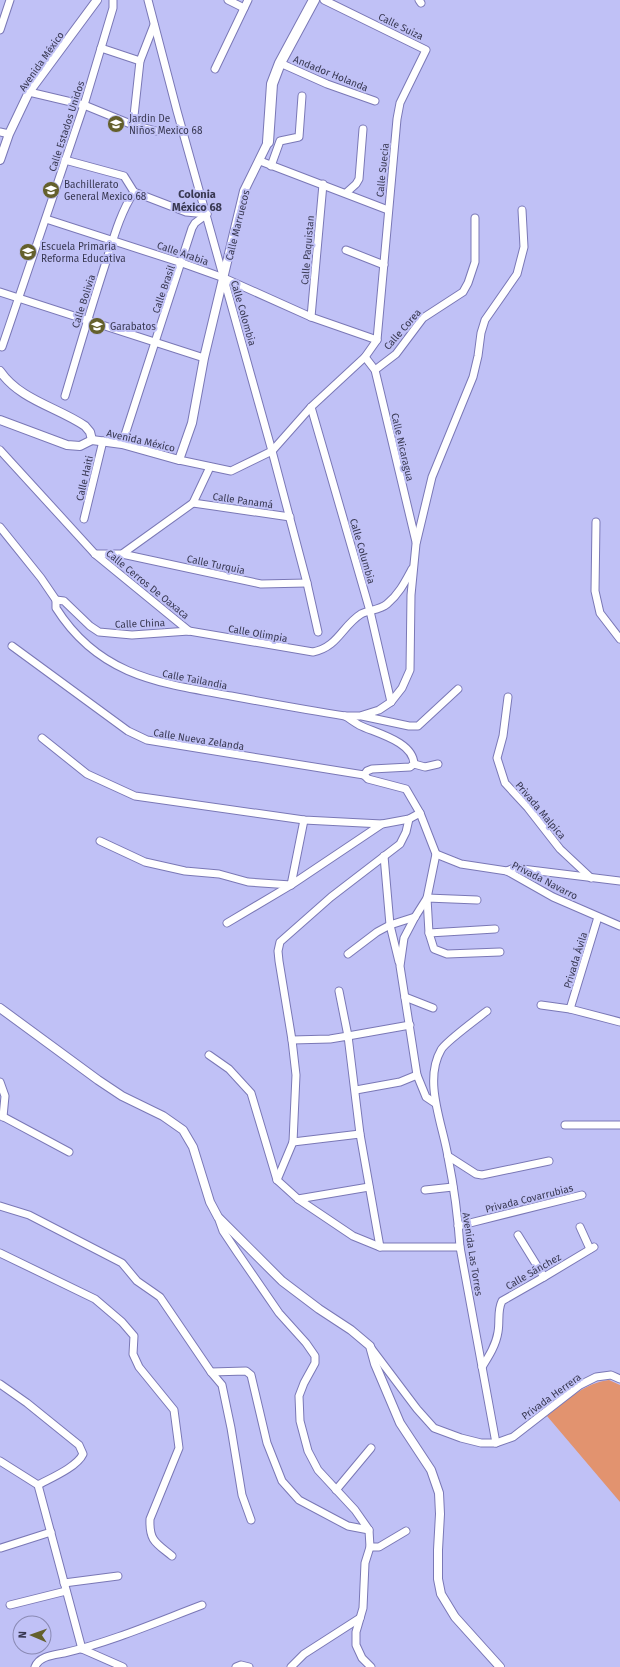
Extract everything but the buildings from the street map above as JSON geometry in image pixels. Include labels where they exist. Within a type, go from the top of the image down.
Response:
[{"type":"main road","name":"Calle Marruecos","points":[[268,142],[272,84],[280,63],[314,0]]},
{"type":"street","points":[[0,30],[10,0]]},
{"type":"street","name":"Avenida México","points":[[0,160],[9,134],[29,92],[97,0]]},
{"type":"street","name":"Calle Estados Unidos","points":[[2,347],[84,105],[113,8],[114,0]]},
{"type":"street","name":"Calle Colombia","points":[[148,0],[177,111],[207,214],[290,517],[318,632]]},
{"type":"street","points":[[228,0],[244,8]]},
{"type":"street","points":[[215,69],[248,0]]},
{"type":"street","name":"Calle Suiza","points":[[324,0],[426,50]]},
{"type":"street","points":[[134,125],[140,62],[154,24]]},
{"type":"street","points":[[101,48],[140,62]]},
{"type":"street","name":"Calle Suecia","points":[[260,162],[323,184],[388,210],[400,103],[426,50]]},
{"type":"street","name":"Andador Holanda","points":[[280,63],[327,84],[375,101]]},
{"type":"street","points":[[29,92],[84,105],[156,132]]},
{"type":"street","points":[[271,166],[280,141],[299,137],[302,96]]},
{"type":"street","points":[[346,193],[356,184],[359,179],[363,130]]},
{"type":"street","points":[[0,132],[9,134]]},
{"type":"street","name":"Calle Marruecos","points":[[180,460],[192,423],[204,358],[244,191],[260,162],[268,142]]},
{"type":"street","points":[[65,160],[124,176],[134,192],[186,212],[207,214]]},
{"type":"street","name":"Calle Paquistan","points":[[311,317],[323,184]]},
{"type":"street","name":"Calle Bolivia","points":[[65,396],[87,320],[113,240],[125,205],[134,192]]},
{"type":"street","points":[[272,451],[312,407],[365,357],[377,340],[388,210]]},
{"type":"street","points":[[360,716],[379,710],[391,702],[402,688],[410,670],[411,595],[416,544],[432,477],[473,377],[483,326],[518,274],[524,247],[522,210]]},
{"type":"street","name":"Calle Brasil","points":[[122,444],[182,263],[192,228],[195,223],[207,214]]},
{"type":"street","name":"Calle Corea","points":[[375,370],[396,354],[423,318],[463,292],[468,283],[475,262],[475,218]]},
{"type":"street","name":"Calle Arabia","points":[[46,219],[224,278],[311,317],[377,340]]},
{"type":"street","points":[[346,250],[384,265]]},
{"type":"street","points":[[0,292],[204,358]]},
{"type":"street","name":"Calle Nicaragua","points":[[365,357],[375,370],[416,544]]},
{"type":"street","name":"Avenida México","points":[[0,371],[22,393],[85,426],[90,432],[92,440],[122,444],[180,460],[231,471],[272,451]]},
{"type":"street","name":"Calle Columbia","points":[[312,407],[370,611],[391,702]]},
{"type":"street","points":[[0,420],[67,445],[80,446],[92,440]]},
{"type":"street","name":"Calle Haiti","points":[[84,519],[102,441]]},
{"type":"street","points":[[0,450],[95,554],[122,554],[193,503],[210,467]]},
{"type":"street","name":"Calle Panamá","points":[[193,503],[290,517]]},
{"type":"street","points":[[596,522],[595,591],[600,613],[620,639]]},
{"type":"street","name":"Calle Tailandia","points":[[0,528],[41,578],[56,600],[56,608],[75,634],[99,655],[123,669],[163,684],[345,716],[360,716]]},
{"type":"street","name":"Calle Cerros De Oaxaca","points":[[95,554],[189,631]]},
{"type":"street","name":"Calle Turquia","points":[[122,554],[262,584],[307,582]]},
{"type":"street","points":[[370,611],[386,606],[399,592],[414,566]]},
{"type":"street","name":"Calle China","points":[[56,600],[64,601],[90,626],[99,632],[132,635],[189,631]]},
{"type":"street","name":"Calle Olimpia","points":[[189,631],[313,652],[323,650],[338,639],[361,615],[370,611]]},
{"type":"street","name":"Calle Nueva Zelanda","points":[[12,646],[128,731],[147,740],[364,775]]},
{"type":"street","points":[[360,716],[410,726],[418,726],[458,689]]},
{"type":"street","name":"Privada Malpica","points":[[508,697],[497,758],[506,783],[560,849],[591,878]]},
{"type":"street","points":[[345,716],[359,725],[385,735],[401,745],[414,757],[414,764]]},
{"type":"street","points":[[42,738],[87,774],[135,796],[304,820],[382,824],[409,819],[420,813]]},
{"type":"street","points":[[438,764],[425,767],[414,764],[410,767],[372,769],[367,771],[364,775],[368,779],[406,789],[420,813],[436,854],[427,898],[429,933],[434,949],[448,954],[500,952]]},
{"type":"street","points":[[277,1180],[293,1142],[296,1075],[292,1040],[279,961],[278,951],[280,942],[331,897],[400,844],[406,832],[409,819]]},
{"type":"street","points":[[291,885],[304,820]]},
{"type":"street","points":[[227,923],[291,885],[382,824]]},
{"type":"street","points":[[100,841],[145,862],[185,870],[219,874],[248,882],[291,885]]},
{"type":"street","name":"Privada Navarro","points":[[436,854],[461,864],[507,871],[553,897],[598,918],[620,926]]},
{"type":"street","points":[[384,856],[390,925],[400,966],[417,1075],[426,1097],[435,1103]]},
{"type":"street","points":[[507,871],[514,868],[620,881]]},
{"type":"street","points":[[427,898],[477,900]]},
{"type":"street","points":[[400,966],[404,938],[427,898]]},
{"type":"street","points":[[348,954],[377,932],[390,925],[415,917]]},
{"type":"street","name":"Privada Ávila","points":[[570,1009],[598,918]]},
{"type":"street","points":[[429,933],[495,929]]},
{"type":"street","points":[[339,990],[356,1090],[360,1134],[368,1186],[380,1247]]},
{"type":"street","points":[[405,997],[433,1008]]},
{"type":"street","points":[[541,1005],[570,1009],[620,1022]]},
{"type":"street","points":[[0,1008],[98,1080],[122,1096],[163,1116],[183,1130],[193,1147],[210,1202],[223,1231],[279,1313],[306,1343],[315,1356],[315,1363],[299,1396],[300,1421],[318,1470],[355,1510],[369,1530],[370,1547],[365,1563],[363,1608],[356,1632],[356,1645],[362,1658],[371,1667]]},
{"type":"street","name":"Avenida Las Torres","points":[[487,1011],[441,1049],[435,1069],[435,1103],[448,1156],[460,1247],[496,1443]]},
{"type":"street","points":[[292,1040],[330,1039],[410,1025]]},
{"type":"street","points":[[210,1055],[229,1069],[251,1093],[277,1180],[298,1199],[353,1236],[380,1247],[460,1247]]},
{"type":"street","points":[[356,1090],[400,1082],[417,1075]]},
{"type":"street","points":[[0,1082],[5,1096],[2,1116],[69,1152]]},
{"type":"street","points":[[565,1125],[620,1124]]},
{"type":"street","points":[[293,1142],[360,1134]]},
{"type":"street","points":[[448,1156],[476,1174],[482,1175],[549,1161]]},
{"type":"street","points":[[298,1199],[368,1186]]},
{"type":"street","points":[[425,1190],[453,1187]]},
{"type":"street","name":"Privada Covarrubias","points":[[458,1226],[582,1195]]},
{"type":"street","points":[[0,1206],[28,1215],[122,1263],[137,1281],[160,1297],[211,1372],[222,1385],[242,1495],[251,1520]]},
{"type":"street","points":[[218,1217],[282,1280],[319,1309],[352,1330],[370,1346],[417,1409],[434,1428],[461,1438],[481,1443],[496,1443]]},
{"type":"street","name":"Calle Sánchez","points":[[482,1367],[495,1343],[498,1332],[499,1307],[502,1300],[592,1248],[580,1228]]},
{"type":"street","points":[[518,1234],[544,1277]]},
{"type":"street","points":[[0,1253],[94,1299],[122,1322],[134,1336],[133,1354],[139,1367],[174,1410],[179,1448],[150,1519],[150,1532],[154,1541],[172,1556]]},
{"type":"street","points":[[370,1346],[375,1364],[400,1423],[431,1470],[439,1493],[440,1514],[438,1579],[441,1594],[455,1617],[500,1667]]},
{"type":"street","points":[[211,1372],[246,1370],[251,1375],[268,1443],[282,1482],[300,1500],[348,1526],[369,1530]]},
{"type":"street","name":"Privada Herrera","points":[[496,1443],[513,1436],[580,1385],[596,1377],[611,1375],[620,1379]]},
{"type":"street","points":[[0,1384],[79,1445],[83,1454],[80,1460],[59,1474],[38,1485]]},
{"type":"street","points":[[336,1490],[371,1448]]},
{"type":"street","points":[[0,1461],[38,1485],[82,1649]]},
{"type":"street","points":[[370,1547],[378,1547],[406,1531]]},
{"type":"street","points":[[1,1548],[51,1532]]},
{"type":"street","points":[[64,1583],[118,1576]]},
{"type":"street","points":[[10,1605],[66,1591]]},
{"type":"street","points":[[35,1667],[37,1663],[45,1657],[82,1649],[202,1605]]},
{"type":"street","points":[[291,1667],[304,1654],[360,1618]]},
{"type":"street","points":[[82,1649],[123,1667]]},
{"type":"street","points":[[236,1667],[241,1665],[249,1667]]},
{"type":"shaded area","points":[[609,1380],[620,1385],[620,1502],[547,1416],[583,1389]]},
{"type":"place","name":"Jardin De Niños Mexico 68","points":[[116,124]]},
{"type":"place","name":"Bachillerato General Mexico 68","points":[[51,190]]},
{"type":"place","name":"Escuela Primaria Reforma Educativa","points":[[28,252]]},
{"type":"place","name":"Garabatos","points":[[97,326]]},
{"type":"district","name":"Colonia México 68","points":[[197,200]]}]
